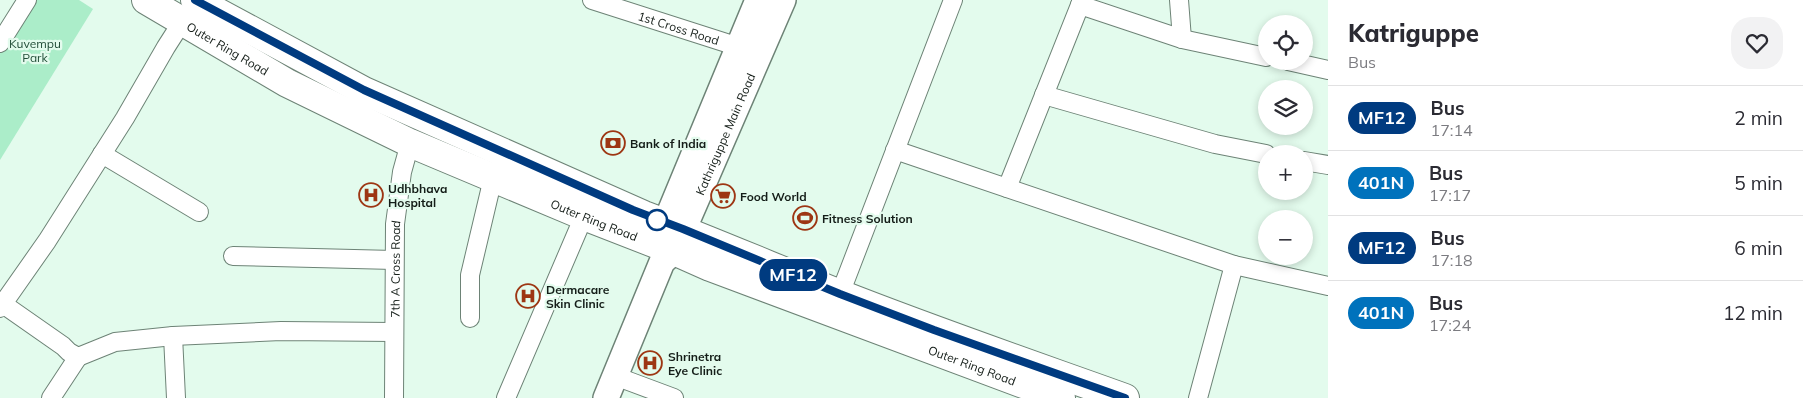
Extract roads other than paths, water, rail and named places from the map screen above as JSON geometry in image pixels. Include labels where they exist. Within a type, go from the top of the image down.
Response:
[{"type":"highway","name":"Outer Ring Road","points":[[146,0],[189,11],[364,90],[745,281],[1014,390],[1061,398]]},
{"type":"highway","name":"Outer Ring Road","points":[[189,11],[287,83],[410,143],[584,216],[840,294],[934,330],[1125,398]]},
{"type":"main road","name":"Kathriguppe Main Road","points":[[668,242],[739,46],[758,0]]},
{"type":"main road","name":"Kathriguppe Main Road","points":[[668,242],[761,52],[783,0]]},
{"type":"main road","points":[[610,387],[668,242]]},
{"type":"street","points":[[0,43],[27,0]]},
{"type":"street","name":"1st Cross Road","points":[[592,0],[739,46]]},
{"type":"street","points":[[840,294],[953,0]]},
{"type":"street","points":[[1179,0],[1182,39]]},
{"type":"street","points":[[1007,188],[1081,2],[1182,39],[1258,55]]},
{"type":"street","points":[[78,357],[1,305],[47,241],[125,118],[189,11]]},
{"type":"street","points":[[1313,67],[1328,70]]},
{"type":"street","points":[[1044,95],[1215,144],[1258,152]]},
{"type":"street","name":"7th A Cross Road","points":[[394,398],[395,224],[402,172],[410,143]]},
{"type":"street","points":[[895,150],[1234,265],[1328,286]]},
{"type":"street","points":[[102,154],[199,212]]},
{"type":"street","points":[[1313,162],[1328,165]]},
{"type":"street","points":[[470,318],[470,275],[493,178]]},
{"type":"street","points":[[506,398],[584,216]]},
{"type":"street","points":[[233,256],[394,260]]},
{"type":"street","points":[[1198,398],[1234,265]]},
{"type":"street","points":[[51,398],[78,357],[115,342],[173,336],[281,331],[394,332]]},
{"type":"street","points":[[173,336],[176,398]]},
{"type":"street","points":[[610,387],[674,398]]},
{"type":"place","name":"Bank of India","points":[[613,143]]},
{"type":"place","name":"Udhbhava Hospital","points":[[371,195]]},
{"type":"place","name":"Food World","points":[[723,196]]},
{"type":"place","name":"Fitness Solution","points":[[805,218]]},
{"type":"place","name":"Dermacare Skin Clinic","points":[[528,296]]},
{"type":"place","name":"Shrinetra Eye Clinic","points":[[650,363]]},
{"type":"park label","name":"Kuvempu Park","points":[[35,50]]}]
